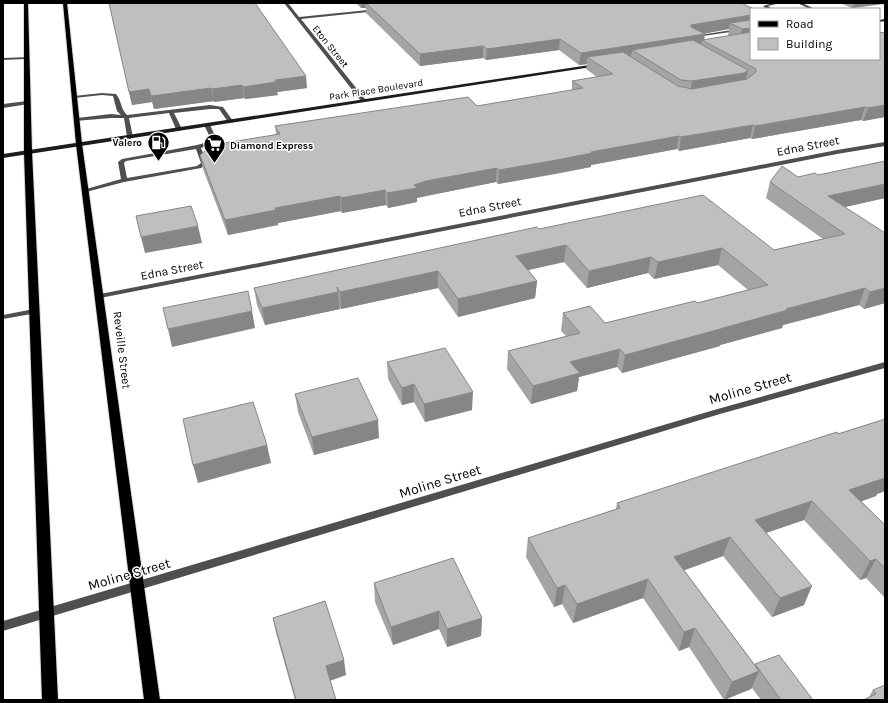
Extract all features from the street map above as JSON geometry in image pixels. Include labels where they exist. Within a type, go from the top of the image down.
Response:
[{"type":"main road","points":[[26,3],[28,152],[50,700]]},
{"type":"main road","name":"Reveille Street","points":[[64,3],[74,97],[136,587],[152,700]]},
{"type":"main road","name":"Park Place Boulevard","points":[[3,156],[599,64]]},
{"type":"street","name":"Eton Street","points":[[286,3],[363,100]]},
{"type":"street","points":[[768,8],[765,6],[778,3]]},
{"type":"street","points":[[799,3],[811,8]]},
{"type":"street","points":[[298,18],[382,9]]},
{"type":"street","points":[[698,41],[692,37],[750,28]]},
{"type":"street","points":[[718,33],[725,36]]},
{"type":"street","points":[[3,59],[26,58]]},
{"type":"street","points":[[74,97],[102,94],[114,95],[120,111],[126,118],[130,137]]},
{"type":"street","points":[[3,106],[27,102]]},
{"type":"street","points":[[77,120],[110,116],[126,118],[216,107],[221,108],[230,121]]},
{"type":"street","points":[[171,112],[179,129]]},
{"type":"street","points":[[124,180],[121,162],[124,160],[198,147],[215,142],[207,125]]},
{"type":"street","points":[[152,134],[158,154]]},
{"type":"street","name":"Edna Street","points":[[100,296],[837,152],[885,144]]},
{"type":"street","points":[[86,190],[124,180],[199,167],[204,163],[198,147]]},
{"type":"street","points":[[3,317],[34,311]]},
{"type":"street","name":"Moline Street","points":[[3,626],[717,412],[885,364]]},
{"type":"building","points":[[109,3],[255,3],[306,76],[275,80],[276,82],[243,87],[242,85],[211,88],[151,96],[149,89],[129,92]]},
{"type":"building","points":[[366,3],[741,3],[752,8],[750,8],[750,15],[691,25],[691,27],[705,34],[581,53],[560,39],[487,49],[483,46],[420,54]]},
{"type":"building","points":[[750,20],[750,28],[742,29],[730,23]]},
{"type":"building","points":[[750,32],[750,60],[880,60],[880,33],[885,32],[885,105],[868,108],[865,107],[755,126],[753,125],[681,137],[679,136],[591,152],[592,153],[557,160],[499,170],[497,168],[426,181],[414,185],[417,188],[387,193],[385,190],[341,198],[340,196],[275,208],[276,210],[225,220],[200,155],[212,145],[280,134],[275,126],[468,97],[477,106],[583,88],[572,81],[613,74],[587,57],[623,52],[678,86],[692,89],[747,79],[756,72],[756,69],[702,40]]},
{"type":"building","points":[[693,40],[748,70],[744,73],[692,81],[681,80],[632,50]]},
{"type":"building","points":[[885,161],[885,184],[828,196],[885,233],[885,288],[870,292],[865,288],[625,355],[620,349],[570,362],[580,373],[533,386],[508,351],[580,333],[563,313],[590,306],[605,323],[695,301],[697,303],[768,285],[722,248],[658,262],[651,257],[589,271],[566,245],[516,256],[537,281],[458,299],[438,271],[340,292],[337,287],[338,292],[262,308],[254,288],[537,227],[539,229],[703,195],[774,250],[845,234],[770,182],[782,166],[798,177],[815,173],[818,175]]},
{"type":"building","points":[[191,206],[198,226],[141,237],[136,216]]},
{"type":"building","points":[[248,291],[252,311],[168,329],[163,308]]},
{"type":"building","points":[[445,348],[473,392],[424,404],[414,384],[402,388],[387,362]]},
{"type":"building","points":[[358,378],[378,420],[312,437],[295,394]]},
{"type":"building","points":[[253,402],[267,445],[193,465],[183,419]]},
{"type":"building","points":[[885,419],[885,478],[849,490],[885,525],[885,568],[876,559],[870,561],[812,501],[755,520],[812,586],[780,598],[730,537],[674,557],[759,671],[732,682],[695,628],[684,632],[648,579],[577,604],[565,585],[557,588],[528,538],[620,508],[617,503],[837,432],[838,434]]},
{"type":"building","points":[[453,558],[482,618],[447,629],[439,611],[391,627],[374,583]]},
{"type":"building","points":[[325,601],[344,660],[326,666],[336,700],[296,700],[273,618]]},
{"type":"building","points":[[779,655],[813,700],[781,700],[755,664]]},
{"type":"building","points":[[885,685],[885,700],[863,700],[876,694],[873,690]]},
{"type":"place","name":"Valero","points":[[158,162]]},
{"type":"place","name":"Diamond Express","points":[[214,164]]}]
